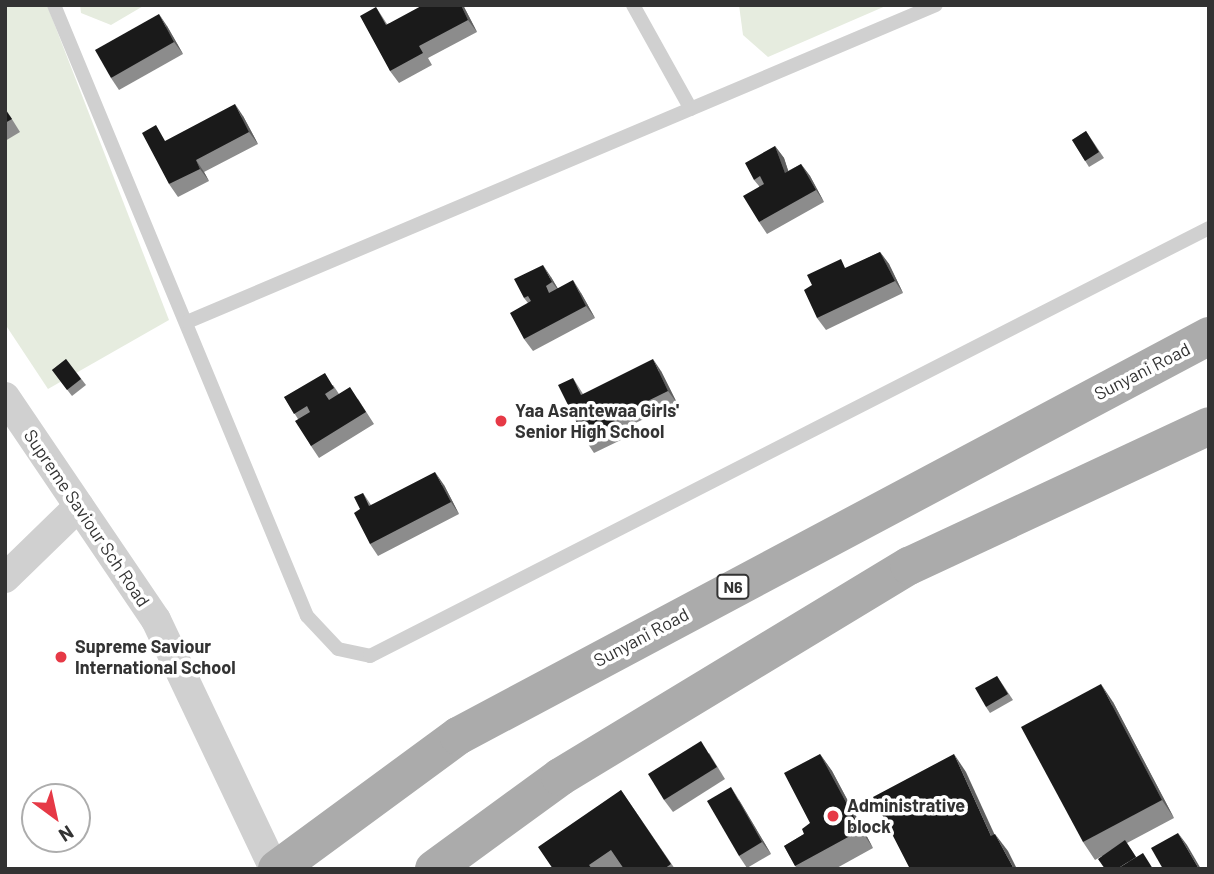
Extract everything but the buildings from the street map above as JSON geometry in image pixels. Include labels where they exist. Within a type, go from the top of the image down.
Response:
[{"type":"main road","name":"Sunyani Road","points":[[275,869],[458,736],[1209,336]]},
{"type":"main road","points":[[434,869],[560,778],[909,566],[1209,426]]},
{"type":"street","name":"Supreme Saviour Sch Road","points":[[5,397],[156,620],[181,666],[275,869]]},
{"type":"street","points":[[5,578],[79,506]]},
{"type":"lane","points":[[54,5],[307,616],[338,649],[370,656],[1209,229]]},
{"type":"lane","points":[[632,5],[691,109]]},
{"type":"lane","points":[[187,322],[936,5]]},
{"type":"shaded area","points":[[5,5],[47,5],[169,320],[48,389],[5,324]]},
{"type":"shaded area","points":[[80,5],[145,5],[111,25],[81,13]]},
{"type":"shaded area","points":[[739,5],[888,5],[768,57],[743,35]]},
{"type":"place","name":"Yaa Asantewaa Girls' Senior High School","points":[[501,421]]},
{"type":"place","name":"Supreme Saviour International School","points":[[61,657]]},
{"type":"place","name":"Administrative block","points":[[833,816]]}]
